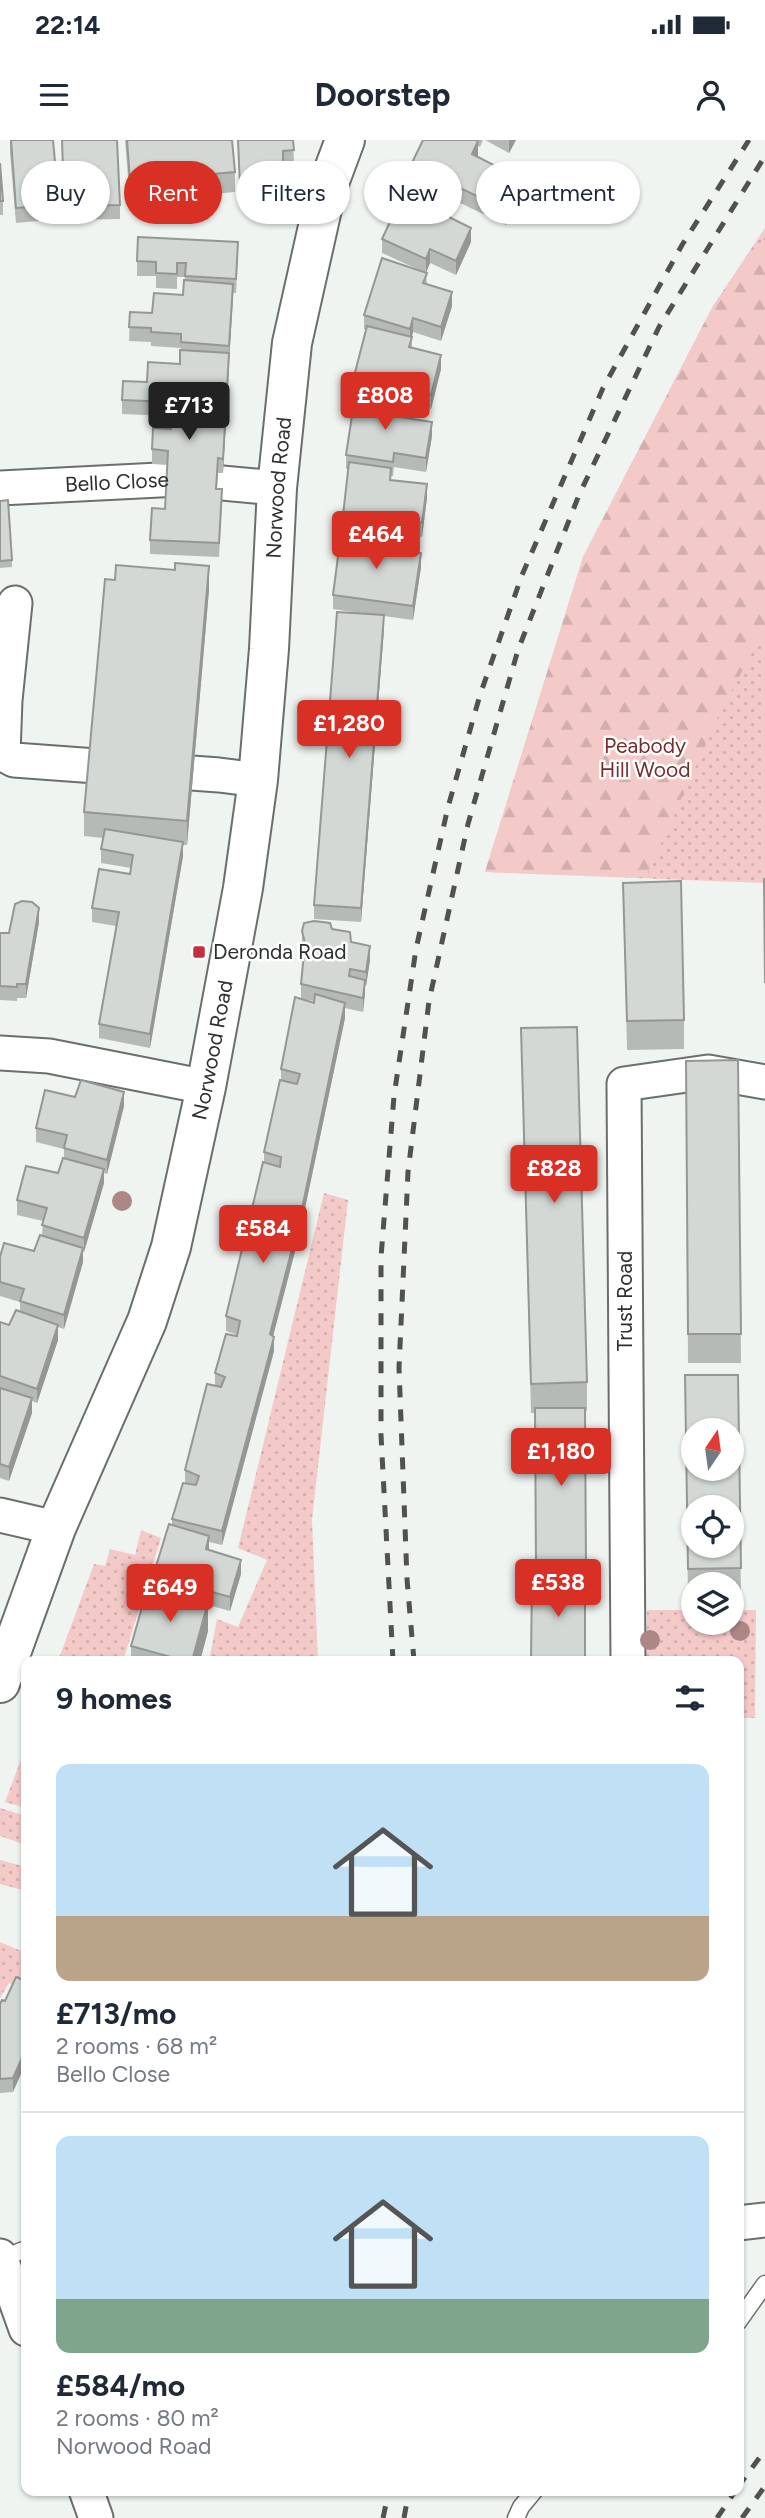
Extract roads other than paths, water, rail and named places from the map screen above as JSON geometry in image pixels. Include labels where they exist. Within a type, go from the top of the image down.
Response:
[{"type":"main road","name":"Norwood Road","points":[[0,1682],[56,1528],[147,1321],[171,1247],[206,1087],[243,888],[258,780],[269,649],[277,488],[292,343],[326,191],[345,140]]},
{"type":"street","name":"Bello Close","points":[[0,488],[179,479],[277,488]]},
{"type":"street","points":[[15,603],[5,700],[3,754],[14,760],[258,780]]},
{"type":"street","points":[[0,1053],[49,1056],[206,1087]]},
{"type":"street","name":"Trust Road","points":[[628,1656],[624,1084],[708,1072],[765,1082]]},
{"type":"street","points":[[0,1515],[56,1528]]},
{"type":"street","points":[[744,2222],[765,2220]]},
{"type":"street","points":[[0,2258],[21,2315]]},
{"type":"street","points":[[88,2496],[96,2518]]},
{"type":"lane","points":[[0,2258],[21,2251]]},
{"type":"lane","points":[[744,2314],[765,2284]]},
{"type":"lane","points":[[516,2518],[530,2496]]},
{"type":"railway","points":[[393,1656],[381,1435],[381,1257],[394,1096],[416,949],[448,807],[480,695],[522,575],[603,388],[682,245],[749,140]]},
{"type":"railway","points":[[414,1656],[407,1579],[399,1368],[408,1172],[429,1001],[468,824],[518,650],[579,495],[659,327],[765,156]]},
{"type":"railway","points":[[744,2479],[765,2450]]},
{"type":"railway","points":[[742,2518],[765,2486]]},
{"type":"railway","points":[[383,2518],[388,2496]]},
{"type":"railway","points":[[404,2518],[408,2496]]},
{"type":"railway","points":[[717,2518],[732,2496]]},
{"type":"place","name":"Deronda Road","points":[[199,952]]},
{"type":"park label","name":"Peabody Hill Wood","points":[[645,758]]}]
